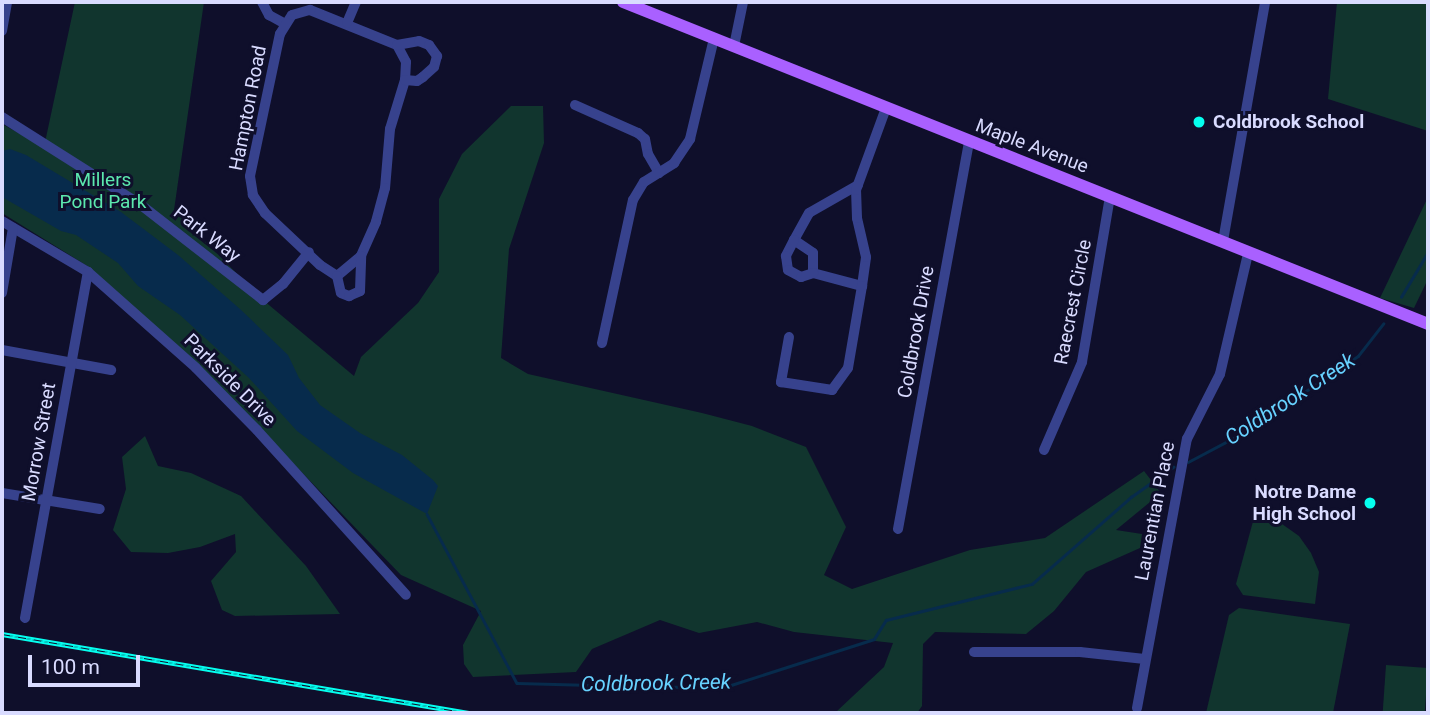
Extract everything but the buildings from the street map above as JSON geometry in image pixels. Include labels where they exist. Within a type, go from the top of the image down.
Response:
[{"type":"main road","name":"Maple Avenue","points":[[623,2],[1428,324]]},
{"type":"street","points":[[2,31],[7,2]]},
{"type":"street","points":[[262,2],[269,15],[285,24]]},
{"type":"street","points":[[347,23],[356,2]]},
{"type":"street","points":[[734,46],[743,2]]},
{"type":"street","points":[[1223,241],[1265,2]]},
{"type":"street","name":"Hampton Road","points":[[397,45],[406,62],[405,80],[390,129],[382,200],[376,222],[361,256],[360,291],[349,296],[341,293],[337,276],[265,213],[253,195],[250,176],[280,34],[292,15],[307,6],[397,45],[419,41],[429,45],[437,57],[434,66],[417,80],[405,80]]},
{"type":"street","points":[[602,343],[633,200],[644,182],[674,163],[690,139],[714,38]]},
{"type":"street","points":[[575,105],[638,133],[645,139],[648,154],[659,173]]},
{"type":"street","points":[[789,337],[781,382],[832,390],[848,368],[866,257],[857,219],[858,186],[886,108]]},
{"type":"street","name":"Park Way","points":[[2,117],[141,205],[263,300],[283,284],[309,252]]},
{"type":"street","name":"Coldbrook Drive","points":[[898,529],[969,142]]},
{"type":"street","points":[[858,186],[809,214],[786,256],[788,270],[801,277],[813,272],[862,286]]},
{"type":"street","name":"Raecrest Circle","points":[[1044,450],[1082,362],[1110,197]]},
{"type":"street","name":"Parkside Drive","points":[[2,221],[88,272],[196,368],[257,430],[406,596]]},
{"type":"street","points":[[2,293],[13,228]]},
{"type":"street","points":[[794,240],[813,253],[813,272]]},
{"type":"street","name":"Laurentian Place","points":[[1137,708],[1187,439],[1220,374],[1248,254]]},
{"type":"street","name":"Hampton Road","points":[[337,276],[361,256]]},
{"type":"street","name":"Morrow Street","points":[[26,618],[88,272]]},
{"type":"street","points":[[2,350],[111,370]]},
{"type":"street","points":[[2,493],[100,509]]},
{"type":"street","points":[[974,652],[1080,652],[1145,659]]},
{"type":"green space","name":"Millers Pond Park","points":[[75,2],[204,2],[174,210],[263,300],[354,376],[361,357],[418,303],[439,272],[439,199],[462,154],[511,106],[543,106],[544,143],[509,249],[501,358],[528,374],[752,426],[806,447],[846,527],[824,575],[852,589],[970,550],[1045,538],[1144,471],[1161,493],[1116,530],[1142,534],[1140,548],[1086,572],[1054,611],[1026,634],[935,632],[923,644],[922,706],[917,713],[825,713],[837,711],[884,667],[893,643],[794,632],[757,622],[699,633],[660,620],[592,649],[576,672],[473,677],[464,664],[463,645],[481,611],[401,575],[201,368],[89,267],[2,213],[2,124],[44,147]]},
{"type":"green space","points":[[1337,2],[1428,2],[1428,131],[1328,99]]},
{"type":"green space","points":[[1428,197],[1428,279],[1414,308],[1380,298]]},
{"type":"green space","points":[[145,436],[158,466],[191,473],[241,496],[306,566],[340,614],[235,616],[222,610],[211,581],[236,552],[235,534],[200,547],[168,553],[131,552],[113,530],[126,489],[122,457]]},
{"type":"green space","points":[[1255,514],[1282,524],[1299,536],[1311,553],[1319,572],[1315,604],[1243,595],[1236,584]]},
{"type":"green space","points":[[1239,608],[1350,624],[1333,713],[1206,713],[1229,615]]},
{"type":"green space","points":[[1386,665],[1428,668],[1425,713],[1383,713]]},
{"type":"water","points":[[10,149],[26,155],[121,212],[178,255],[240,309],[288,355],[299,378],[320,405],[360,433],[402,455],[433,480],[438,486],[427,514],[353,473],[297,431],[249,378],[180,315],[138,286],[118,263],[76,235],[61,231],[2,197],[2,151]]},
{"type":"waterway","name":"Coldbrook Creek","points":[[1401,297],[1428,252]]},
{"type":"waterway","name":"Coldbrook Creek","points":[[1188,462],[1245,432],[1358,356],[1383,324]]},
{"type":"waterway","name":"Coldbrook Creek","points":[[427,514],[517,683],[668,687],[731,685],[874,639],[886,620],[1032,584],[1131,497],[1173,467]]},
{"type":"railway","points":[[2,634],[470,713]]},
{"type":"place","name":"Coldbrook School","points":[[1199,122]]},
{"type":"place","name":"Notre Dame High School","points":[[1370,503]]}]
